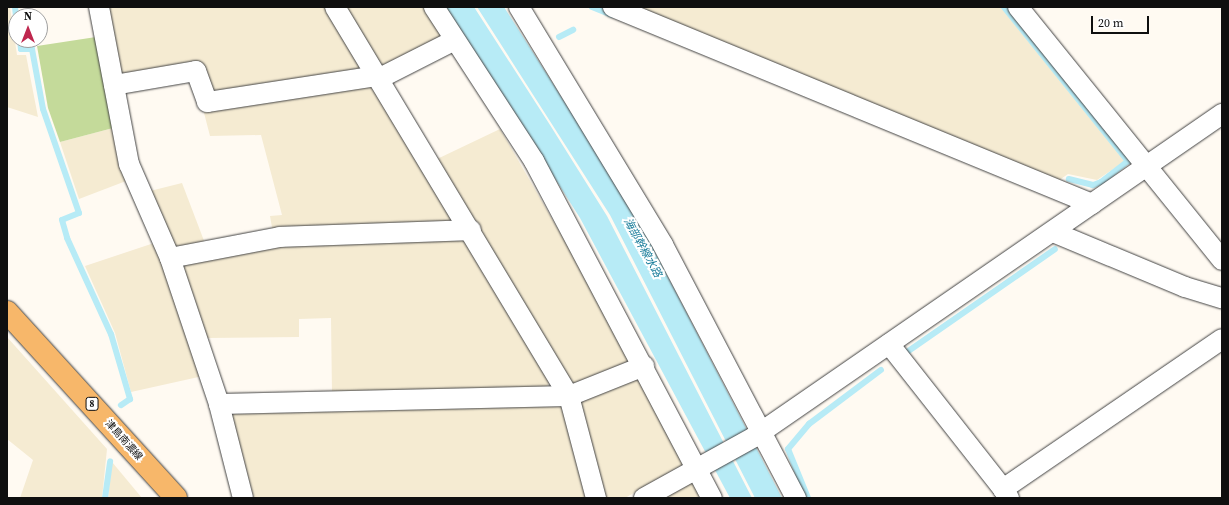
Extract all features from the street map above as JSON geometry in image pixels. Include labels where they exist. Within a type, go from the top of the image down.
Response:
[{"type":"main road","name":"津島南濃線","points":[[7,312],[176,498]]},
{"type":"street","points":[[98,7],[130,164],[170,258],[219,404],[243,498]]},
{"type":"street","points":[[335,7],[471,230],[569,396],[596,498]]},
{"type":"street","points":[[434,7],[534,161],[644,366],[704,466],[712,498]]},
{"type":"street","points":[[613,7],[1092,204]]},
{"type":"street","points":[[1018,7],[1222,260]]},
{"type":"street","points":[[521,8],[663,244],[758,434],[796,498]]},
{"type":"street","points":[[114,85],[196,71],[207,102],[377,78],[456,40]]},
{"type":"street","points":[[644,498],[704,466],[758,434],[1222,114]]},
{"type":"street","points":[[170,258],[280,237],[471,230]]},
{"type":"street","points":[[1053,232],[1186,287],[1222,298]]},
{"type":"street","points":[[889,344],[1006,494],[1222,338]]},
{"type":"street","points":[[219,404],[569,396],[644,366]]},
{"type":"shaded area","points":[[7,7],[10,7],[8,8],[8,48],[16,48],[17,55],[26,55],[38,117],[7,107]]},
{"type":"shaded area","points":[[106,7],[326,7],[363,69],[218,94],[209,89],[200,64],[126,78],[118,72]]},
{"type":"shaded area","points":[[342,7],[423,7],[441,36],[438,42],[388,69],[377,67]]},
{"type":"shaded area","points":[[635,7],[1001,7],[1125,161],[1097,180],[1068,174],[1058,181]]},
{"type":"shaded area","points":[[375,85],[460,227],[273,233],[270,216],[282,215],[261,135],[210,136],[203,109]]},
{"type":"shaded area","points":[[113,128],[126,181],[79,199],[60,142]]},
{"type":"shaded area","points":[[500,129],[632,357],[630,367],[578,386],[568,380],[435,160]]},
{"type":"shaded area","points":[[182,183],[206,246],[172,248],[150,191]]},
{"type":"shaded area","points":[[465,238],[551,379],[546,388],[332,395],[331,318],[299,319],[299,337],[207,338],[181,265],[254,245]]},
{"type":"shaded area","points":[[154,243],[203,376],[131,392],[115,333],[85,266]]},
{"type":"shaded area","points":[[7,337],[107,449],[102,498],[20,498],[33,460],[7,439]]},
{"type":"shaded area","points":[[637,374],[684,457],[682,465],[625,498],[604,498],[577,405],[580,399]]},
{"type":"shaded area","points":[[565,406],[590,498],[254,498],[231,414]]},
{"type":"shaded area","points":[[112,462],[142,498],[108,498]]},
{"type":"shaded area","points":[[689,482],[697,485],[704,498],[661,498]]},
{"type":"green space","points":[[96,37],[113,128],[60,142],[48,108],[37,48],[48,48],[48,44]]},
{"type":"water","points":[[446,7],[474,7],[607,216],[752,498],[730,498],[580,218]]},
{"type":"water","name":"海部幹線水路","points":[[477,7],[504,7],[633,209],[782,498],[755,498],[610,215]]},
{"type":"waterway","points":[[592,7],[612,15]]},
{"type":"waterway","points":[[1004,7],[1128,161],[1101,182],[1093,185],[1069,179]]},
{"type":"waterway","points":[[559,37],[573,30]]},
{"type":"waterway","points":[[21,48],[32,49],[43,109],[79,213],[62,220],[67,238],[111,334],[130,399],[121,405]]},
{"type":"waterway","points":[[907,352],[1055,249]]},
{"type":"waterway","points":[[808,498],[788,449],[809,424],[881,370]]},
{"type":"waterway","points":[[105,498],[110,461]]}]
